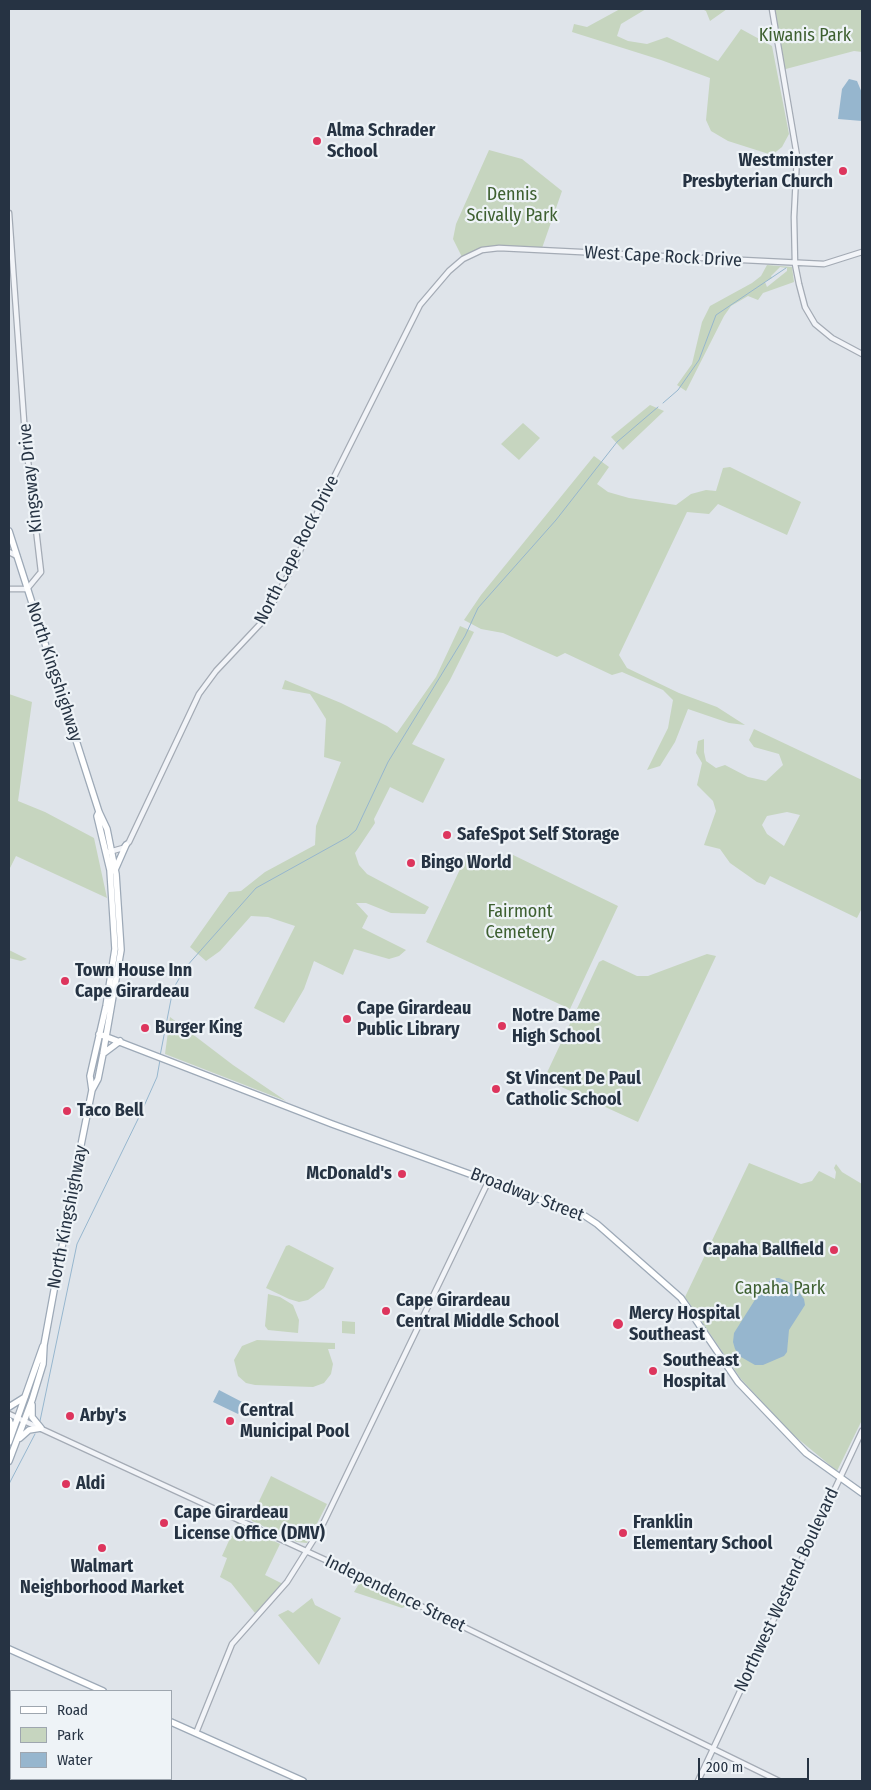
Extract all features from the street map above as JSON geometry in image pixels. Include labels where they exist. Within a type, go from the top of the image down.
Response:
[{"type":"main road","name":"North Kingshighway","points":[[9,532],[113,852],[121,922],[121,950],[109,1022],[98,1079],[92,1090],[44,1345],[43,1364],[32,1400],[21,1419]]},
{"type":"main road","name":"North Kingshighway","points":[[92,1090],[90,1076],[100,1034],[115,949],[113,901],[106,853],[97,816],[99,812]]},
{"type":"main road","points":[[115,870],[126,845]]},
{"type":"main road","points":[[103,1054],[120,1041],[109,1022]]},
{"type":"main road","name":"Broadway Street","points":[[100,1034],[332,1124],[567,1208],[597,1224],[682,1298],[738,1382],[752,1399],[806,1453],[862,1493]]},
{"type":"main road","name":"North Kingshighway","points":[[21,1419],[26,1396],[44,1345]]},
{"type":"main road","points":[[9,1407],[26,1396]]},
{"type":"main road","points":[[16,1442],[29,1430],[41,1428],[32,1417],[32,1400]]},
{"type":"main road","points":[[9,1441],[21,1419]]},
{"type":"main road","points":[[9,1461],[16,1442],[21,1419]]},
{"type":"main road","points":[[9,1420],[12,1425],[9,1441]]},
{"type":"main road","points":[[9,1649],[101,1690]]},
{"type":"main road","points":[[172,1722],[303,1781]]},
{"type":"street","points":[[772,9],[797,156],[794,217],[795,264],[805,307],[815,324],[832,338],[862,354]]},
{"type":"street","name":"Kingsway Drive","points":[[9,213],[25,435],[41,572],[27,589]]},
{"type":"street","name":"West Cape Rock Drive","points":[[463,259],[482,250],[499,248],[795,264],[836,262],[862,252]]},
{"type":"street","name":"North Cape Rock Drive","points":[[126,845],[199,694],[216,671],[258,628],[273,605],[420,305],[449,271],[463,259]]},
{"type":"street","points":[[9,552],[17,556]]},
{"type":"street","points":[[9,589],[27,589]]},
{"type":"street","points":[[106,853],[113,852],[126,845]]},
{"type":"street","points":[[196,1733],[232,1644],[287,1582],[321,1528],[489,1180]]},
{"type":"street","name":"Independence Street","points":[[9,1414],[307,1551],[779,1781]]},
{"type":"street","name":"Northwest Westend Boulevard","points":[[698,1781],[862,1431]]},
{"type":"green space","points":[[620,9],[646,9],[621,24],[617,36],[628,41],[647,44],[667,37],[718,61],[741,29],[772,46],[789,134],[782,147],[772,155],[728,141],[711,131],[706,120],[710,78],[661,60],[572,32],[574,24],[587,27]]},
{"type":"green space","points":[[702,9],[727,9],[710,21],[706,11]]},
{"type":"green space","name":"Kiwanis Park","points":[[772,9],[862,9],[862,52],[854,51],[782,70]]},
{"type":"green space","name":"Dennis Scivally Park","points":[[489,150],[522,159],[562,191],[541,251],[483,250],[463,259],[453,239],[456,224]]},
{"type":"green space","points":[[767,265],[792,267],[794,282],[763,293],[758,300],[748,296],[731,306],[724,316],[686,391],[677,385],[692,364],[702,322],[710,306],[761,276]],"holes":[[[780,267],[787,268],[787,271],[767,287],[765,282],[772,278],[771,276]]]},
{"type":"green space","points":[[650,405],[664,411],[623,450],[611,437]]},
{"type":"green space","points":[[523,423],[540,438],[519,460],[501,444]]},
{"type":"green space","points":[[594,456],[609,467],[597,484],[608,492],[629,498],[676,505],[691,494],[706,490],[716,491],[723,468],[730,467],[801,502],[787,535],[718,504],[709,514],[687,512],[619,655],[627,668],[679,693],[717,707],[745,725],[729,723],[688,709],[675,742],[660,766],[647,770],[668,728],[673,700],[663,690],[622,672],[612,675],[565,653],[557,657],[503,633],[481,629],[464,620],[481,595]]},
{"type":"green space","points":[[460,626],[474,632],[450,680],[412,744],[445,759],[423,803],[390,787],[374,819],[375,823],[355,853],[359,865],[367,874],[429,907],[425,914],[391,913],[366,903],[356,903],[368,916],[362,928],[406,950],[399,956],[389,959],[354,949],[343,975],[314,961],[304,989],[284,1023],[254,1008],[295,926],[268,917],[251,916],[220,951],[206,961],[190,947],[229,892],[241,891],[265,872],[315,845],[316,826],[341,762],[324,757],[326,719],[310,694],[282,689],[285,680],[341,703],[397,733],[436,677]]},
{"type":"green space","points":[[9,694],[32,702],[18,801],[45,812],[94,838],[107,898],[16,856],[9,870]]},
{"type":"green space","points":[[754,729],[862,780],[862,908],[857,918],[770,876],[765,885],[757,882],[730,863],[720,849],[704,845],[716,811],[713,801],[697,785],[702,763],[696,753],[698,741],[704,739],[706,761],[716,768],[725,765],[748,777],[766,781],[783,765],[779,754],[754,747],[749,740]],"holes":[[[787,812],[800,815],[784,846],[767,834],[762,825],[767,816]]]},
{"type":"green space","name":"Fairmont Cemetery","points":[[468,852],[500,867],[507,852],[618,906],[570,1009],[426,942]]},
{"type":"green space","points":[[9,950],[27,959],[21,961],[9,958]]},
{"type":"green space","points":[[707,954],[716,956],[638,1122],[544,1079],[599,962],[603,960],[637,976],[648,976]]},
{"type":"green space","points":[[170,1017],[233,1065],[286,1101],[165,1054]]},
{"type":"green space","name":"Capaha Park","points":[[749,1163],[801,1184],[812,1181],[819,1171],[835,1179],[836,1172],[834,1168],[836,1164],[842,1172],[862,1184],[862,1420],[837,1471],[791,1433],[741,1379],[685,1297]]},
{"type":"green space","points":[[289,1245],[334,1268],[324,1288],[308,1300],[299,1302],[266,1288],[286,1246]]},
{"type":"green space","points":[[268,1294],[280,1297],[293,1305],[299,1320],[298,1333],[268,1330],[265,1326]]},
{"type":"green space","points":[[342,1321],[355,1322],[355,1334],[342,1333]]},
{"type":"green space","points":[[257,1340],[335,1343],[335,1349],[328,1349],[333,1364],[331,1374],[324,1383],[313,1387],[246,1383],[238,1376],[234,1360],[242,1346]]},
{"type":"green space","points":[[271,1476],[327,1504],[307,1543],[297,1542],[252,1521],[251,1518]]},
{"type":"green space","points":[[237,1523],[280,1544],[265,1575],[283,1584],[255,1613],[231,1583],[220,1577],[227,1558],[222,1556]]},
{"type":"green space","points":[[360,1582],[407,1606],[402,1608],[354,1592]]},
{"type":"green space","points":[[312,1598],[315,1605],[341,1618],[319,1665],[278,1615],[288,1610],[293,1613]]},
{"type":"water","points":[[849,79],[857,81],[862,93],[862,121],[838,119],[842,89]]},
{"type":"water","points":[[773,1278],[779,1278],[793,1284],[804,1299],[805,1305],[789,1330],[787,1352],[784,1356],[763,1365],[755,1365],[741,1357],[735,1349],[733,1342],[734,1333],[763,1287]]},
{"type":"water","points":[[219,1390],[244,1403],[238,1414],[213,1402]]},
{"type":"waterway","points":[[663,403],[678,390],[699,360],[716,315],[786,268]]},
{"type":"waterway","points":[[160,1056],[173,989],[186,967],[256,888],[348,837],[356,830],[388,762],[465,636],[478,608],[556,520],[617,442],[658,407]]},
{"type":"waterway","points":[[40,1421],[77,1244],[140,1115],[157,1077],[160,1060]]},
{"type":"waterway","points":[[9,1484],[35,1434]]},
{"type":"place","name":"Alma Schrader School","points":[[317,141]]},
{"type":"place","name":"Westminster Presbyterian Church","points":[[843,171]]},
{"type":"place","name":"SafeSpot Self Storage","points":[[447,835]]},
{"type":"place","name":"Bingo World","points":[[411,863]]},
{"type":"place","name":"Town House Inn Cape Girardeau","points":[[65,981]]},
{"type":"place","name":"Cape Girardeau Public Library","points":[[347,1019]]},
{"type":"place","name":"Notre Dame High School","points":[[502,1026]]},
{"type":"place","name":"Burger King","points":[[145,1028]]},
{"type":"place","name":"St Vincent De Paul Catholic School","points":[[496,1089]]},
{"type":"place","name":"Taco Bell","points":[[67,1111]]},
{"type":"place","name":"McDonald's","points":[[402,1174]]},
{"type":"place","name":"Capaha Ballfield","points":[[834,1250]]},
{"type":"place","name":"Cape Girardeau Central Middle School","points":[[386,1311]]},
{"type":"place","name":"Mercy Hospital Southeast","points":[[618,1324]]},
{"type":"place","name":"Southeast Hospital","points":[[653,1371]]},
{"type":"place","name":"Arby's","points":[[70,1416]]},
{"type":"place","name":"Central Municipal Pool","points":[[230,1421]]},
{"type":"place","name":"Aldi","points":[[66,1484]]},
{"type":"place","name":"Cape Girardeau License Office (DMV)","points":[[164,1523]]},
{"type":"place","name":"Franklin Elementary School","points":[[623,1533]]},
{"type":"place","name":"Walmart Neighborhood Market","points":[[102,1548]]}]
